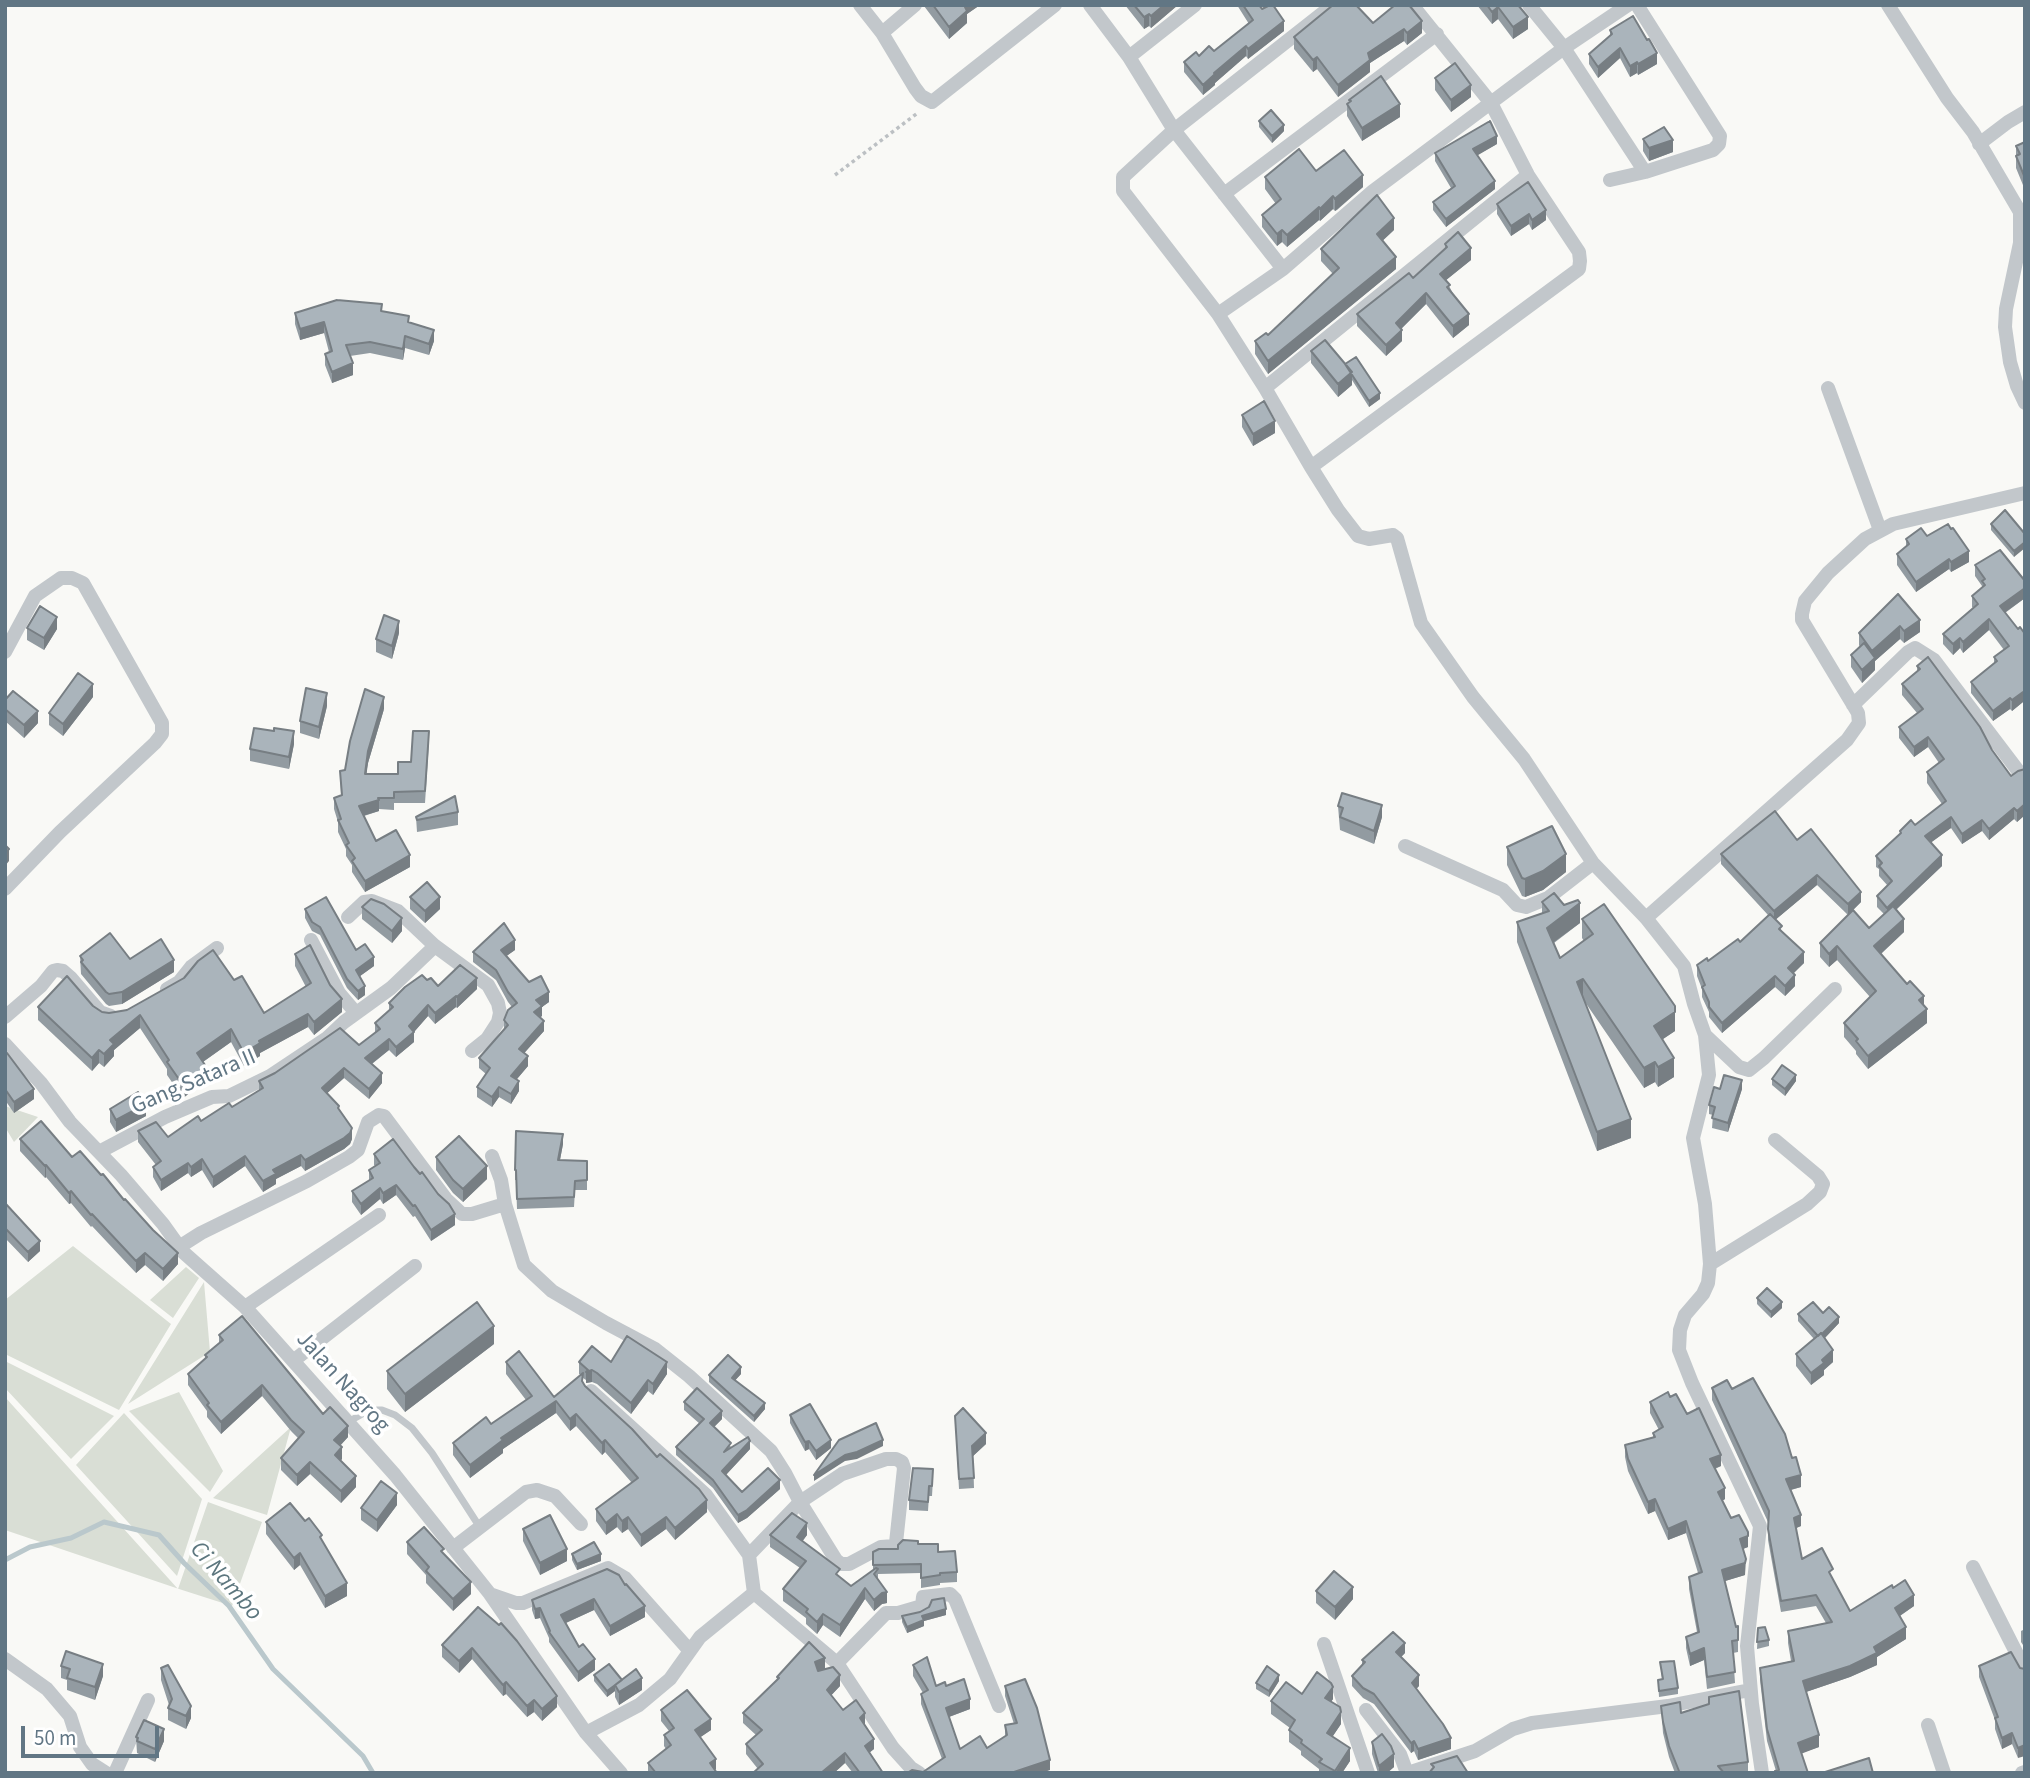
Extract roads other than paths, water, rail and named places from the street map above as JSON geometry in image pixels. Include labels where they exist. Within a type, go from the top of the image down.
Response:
[{"type":"street","points":[[860,5],[882,33],[920,96],[932,102],[1055,5]]},
{"type":"street","points":[[882,33],[915,5]]},
{"type":"street","points":[[1090,5],[1129,57],[1174,130],[1283,269]]},
{"type":"street","points":[[1129,57],[1195,5]]},
{"type":"street","points":[[1333,5],[1174,130],[1123,177],[1123,191],[1218,314],[1338,510],[1358,536],[1369,539],[1393,535],[1397,538],[1421,623],[1473,696],[1524,759],[1593,863],[1646,918],[1683,964],[1693,1004],[1705,1035],[1709,1075],[1693,1138],[1710,1264],[1708,1283],[1703,1294],[1685,1315],[1680,1330],[1679,1350],[1760,1526],[1747,1646],[1762,1773]]},
{"type":"street","points":[[1311,467],[1579,269],[1579,251],[1528,175],[1491,103],[1412,5]]},
{"type":"street","points":[[1529,5],[1564,48],[1645,172]]},
{"type":"street","points":[[1218,314],[1283,269],[1373,191],[1564,48],[1628,5]]},
{"type":"street","points":[[1610,180],[1645,172],[1713,150],[1719,144],[1720,136],[1637,5]]},
{"type":"street","points":[[1888,5],[1947,98],[1973,132],[2020,212],[2020,243],[2006,309],[2005,327],[2010,362],[2025,403]]},
{"type":"street","points":[[1224,194],[1437,34]]},
{"type":"street","points":[[1979,144],[2025,112]]},
{"type":"street","points":[[1265,388],[1528,175]]},
{"type":"street","points":[[1828,388],[1880,530]]},
{"type":"street","points":[[1646,918],[1847,740],[1859,723],[1860,718],[1853,705],[1802,620],[1805,601],[1828,573],[1865,539],[1893,524],[2025,493]]},
{"type":"street","points":[[5,652],[35,596],[61,578],[72,578],[83,583],[162,723],[162,734],[155,743],[60,832],[5,889]]},
{"type":"street","points":[[1853,705],[1914,648],[1934,660],[2019,772]]},
{"type":"street","points":[[1405,846],[1503,890],[1517,905],[1526,907],[1548,898],[1593,863]]},
{"type":"street","points":[[348,917],[364,902],[380,903],[397,911],[435,946],[488,985],[498,1003],[498,1022],[487,1039],[472,1051]]},
{"type":"street","points":[[311,940],[339,993],[356,1013]]},
{"type":"street","name":"Gang Satara II","points":[[99,1152],[165,1117],[212,1097],[229,1096],[270,1076],[327,1038],[391,988],[435,946]]},
{"type":"street","points":[[157,995],[179,982],[191,967],[216,948]]},
{"type":"street","points":[[5,1017],[41,986],[52,971],[58,970],[71,978],[100,1012],[107,1016],[125,1013]]},
{"type":"street","points":[[1705,1035],[1739,1067],[1749,1070],[1835,989]]},
{"type":"street","name":"Jalan Nagrog","points":[[5,1044],[41,1083],[70,1122],[121,1175],[183,1252],[245,1307],[395,1475],[489,1594],[586,1733],[621,1773]]},
{"type":"street","points":[[179,1247],[349,1157],[358,1150],[368,1122],[379,1115],[384,1116],[400,1136],[446,1199],[463,1214],[505,1204]]},
{"type":"street","points":[[1710,1264],[1807,1204],[1820,1192],[1823,1184],[1818,1176],[1775,1140]]},
{"type":"street","points":[[492,1156],[524,1265],[552,1291],[655,1349],[689,1376],[771,1451],[800,1502],[836,1560],[842,1564],[849,1564],[881,1547],[894,1546],[897,1543],[904,1468],[902,1462],[886,1459],[842,1474],[800,1502],[748,1555]]},
{"type":"street","points":[[245,1307],[379,1215]]},
{"type":"street","points":[[293,1361],[415,1266]]},
{"type":"street","points":[[591,1391],[706,1495],[748,1555],[754,1593],[837,1662],[893,1748],[919,1773]]},
{"type":"street","points":[[453,1548],[526,1492],[537,1490],[555,1496],[581,1524]]},
{"type":"street","points":[[1973,1567],[2025,1670]]},
{"type":"street","points":[[489,1594],[523,1603],[608,1568],[625,1578],[690,1651]]},
{"type":"street","points":[[586,1733],[639,1705],[670,1679],[700,1637],[754,1593]]},
{"type":"street","points":[[837,1662],[886,1614],[922,1606],[923,1597],[950,1594],[956,1600],[999,1706]]},
{"type":"street","points":[[1324,1644],[1368,1773]]},
{"type":"street","points":[[5,1659],[47,1689],[70,1716],[80,1747],[92,1765],[106,1773]]},
{"type":"street","points":[[1366,1710],[1390,1738],[1412,1772],[1475,1751],[1513,1729],[1532,1723],[1668,1706],[1751,1690]]},
{"type":"street","points":[[115,1773],[148,1700]]},
{"type":"street","points":[[1928,1725],[1944,1773]]},
{"type":"lane","points":[[347,1423],[364,1413],[382,1409],[412,1428],[432,1453],[479,1526]]},
{"type":"waterway","name":"Ci Nambo","points":[[5,1560],[30,1547],[71,1538],[104,1522],[159,1535],[229,1606],[273,1669],[363,1756],[373,1773]]}]
